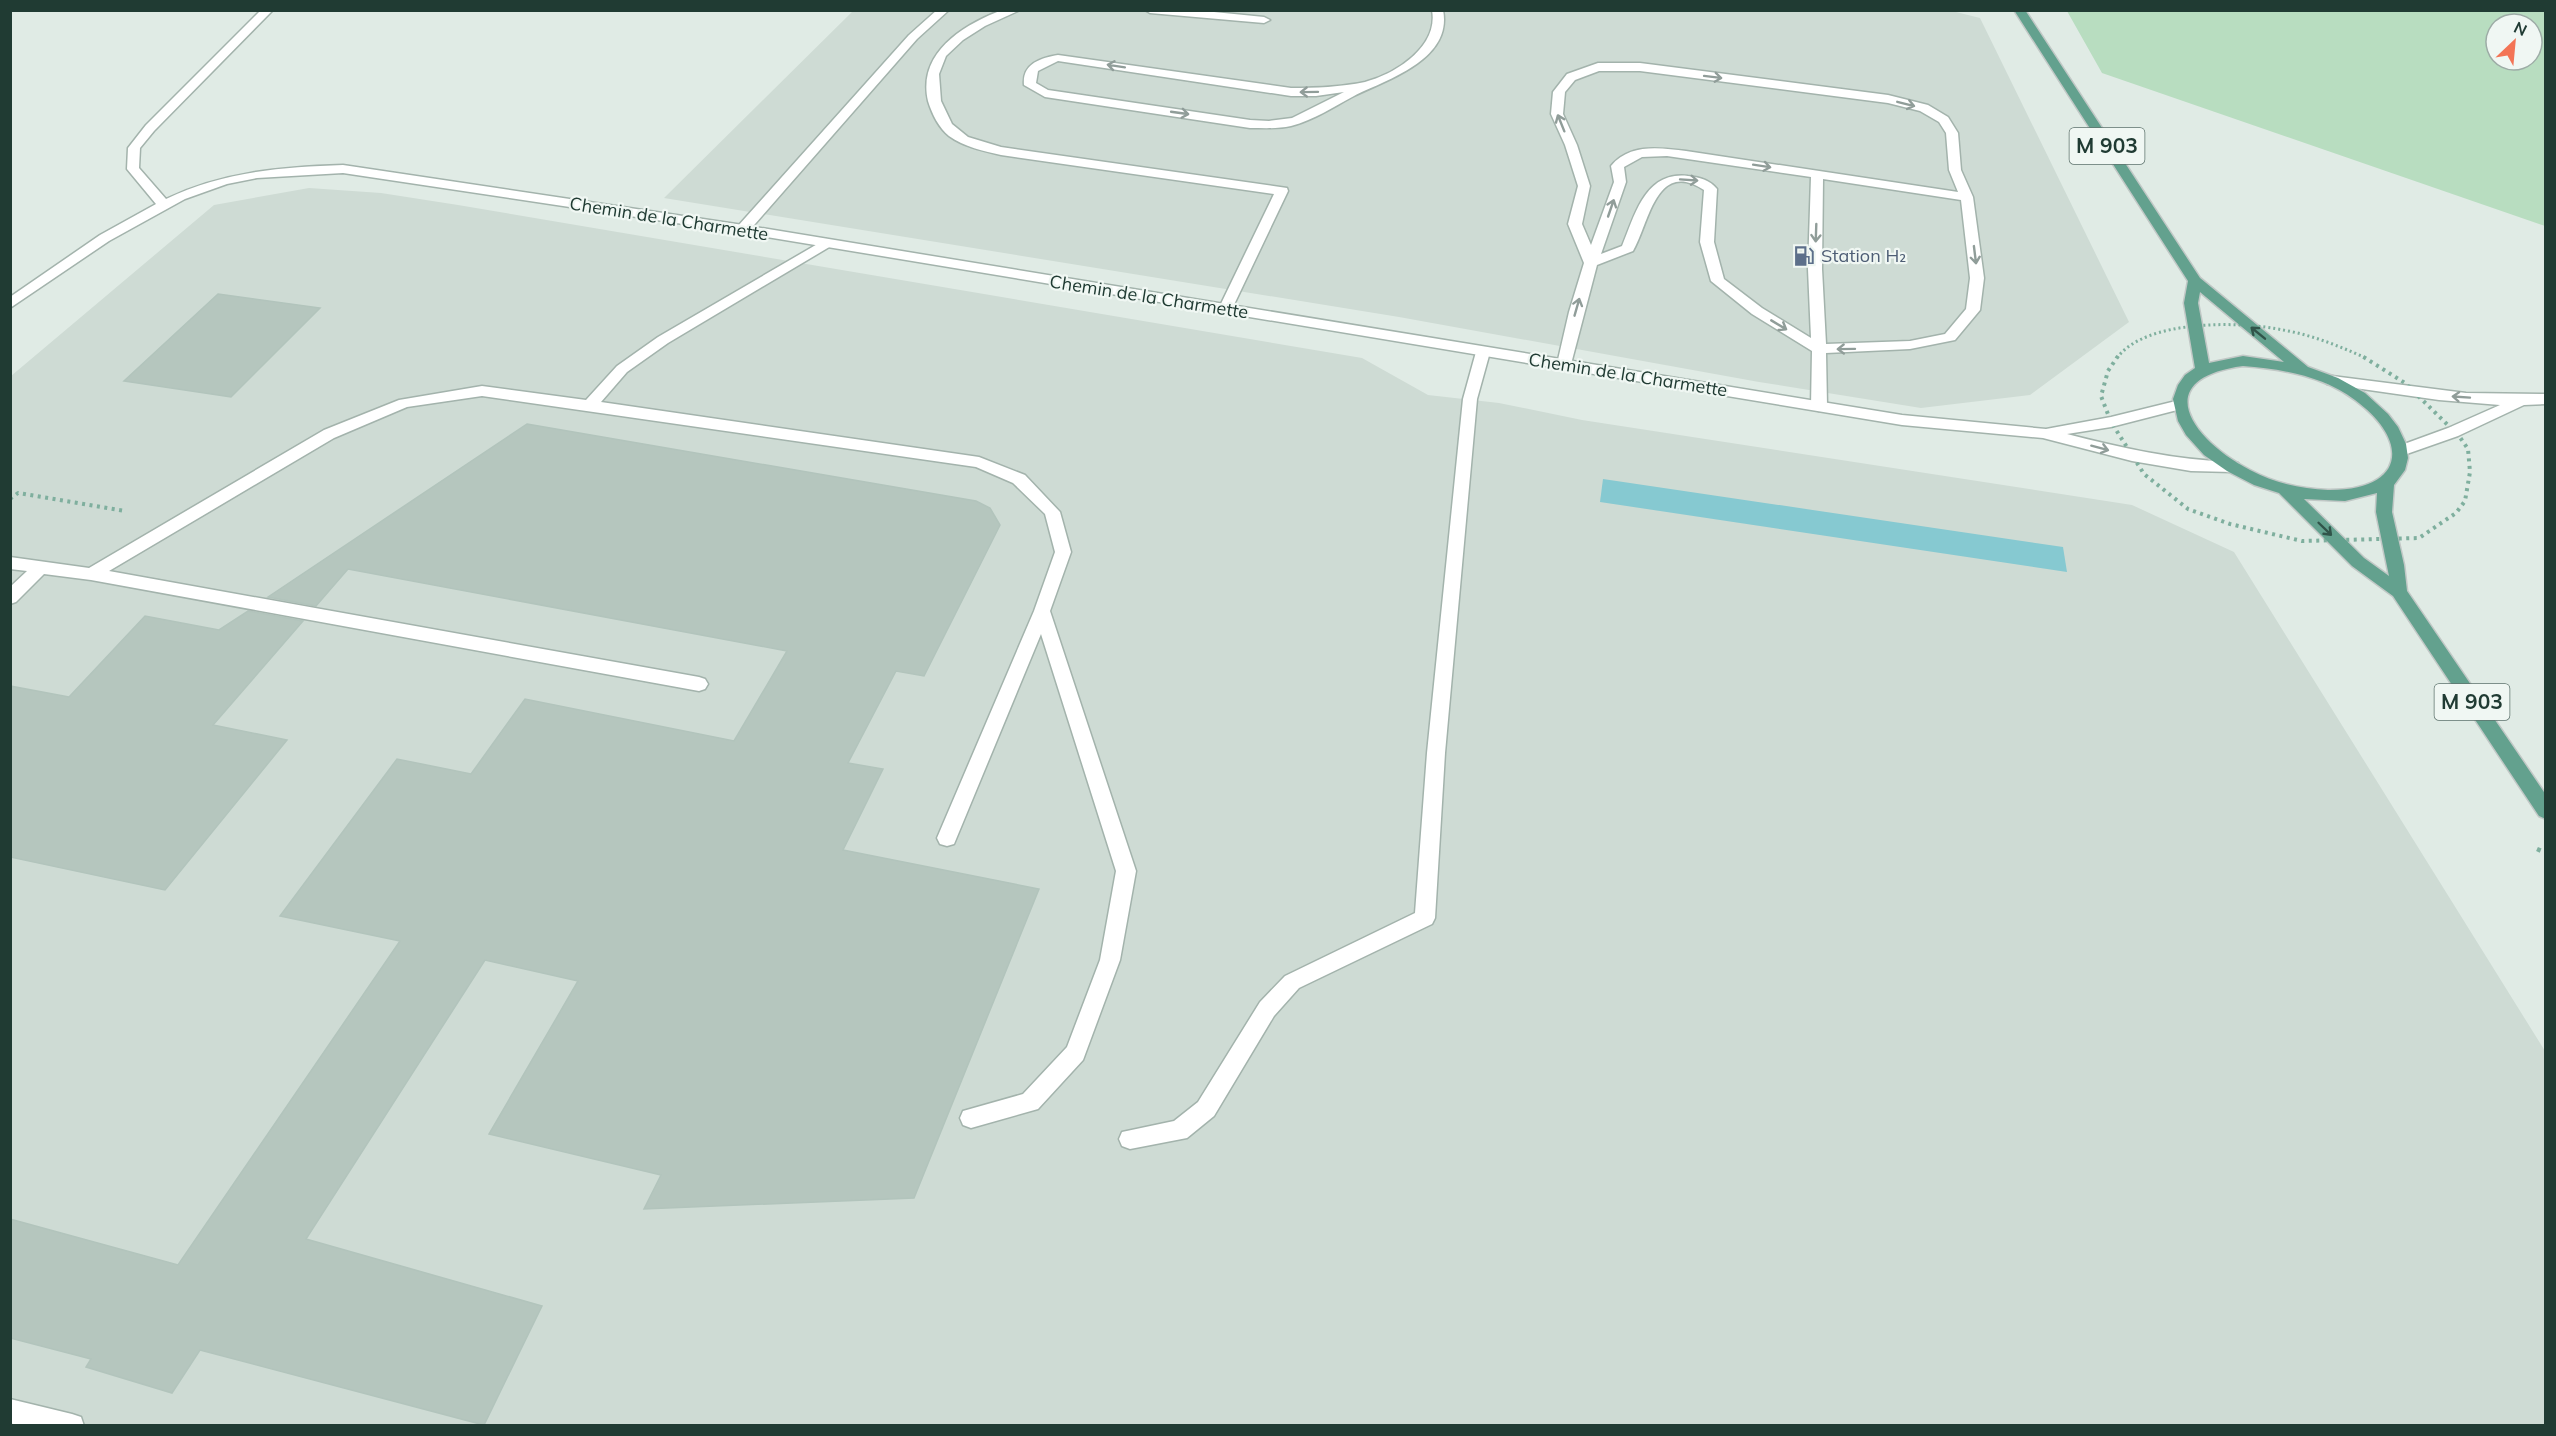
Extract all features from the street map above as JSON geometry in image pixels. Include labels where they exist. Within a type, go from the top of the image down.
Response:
[{"type":"main road","name":"M 903","points":[[2019,10],[2195,281],[2304,370]]},
{"type":"main road","points":[[2195,281],[2191,303],[2197,326],[2203,370]]},
{"type":"main road","points":[[2243,361],[2304,370],[2332,381],[2358,396],[2380,412],[2394,431],[2401,451],[2399,468],[2386,482],[2373,489],[2338,496],[2311,494],[2283,488],[2256,479],[2232,467],[2198,441],[2188,429],[2180,405],[2181,391],[2190,379],[2203,370],[2243,361]]},
{"type":"main road","name":"M 903","points":[[2386,482],[2385,512],[2399,592]]},
{"type":"main road","name":"M 903","points":[[2283,488],[2358,562],[2399,592],[2546,811]]},
{"type":"street","points":[[164,204],[134,169],[134,148],[150,128],[268,10]]},
{"type":"street","points":[[743,230],[914,37],[945,10]]},
{"type":"street","points":[[1015,10],[963,34],[936,64],[932,81],[933,99],[939,116],[953,133],[974,144],[1000,151],[1282,191],[1225,310]]},
{"type":"street","points":[[1150,10],[1264,20]]},
{"type":"street","points":[[1367,85],[1316,92],[1291,92],[1058,58],[1037,64],[1030,71],[1029,77],[1030,85],[1045,93],[1264,125],[1297,120],[1406,68],[1428,50],[1439,22],[1437,10]]},
{"type":"street","points":[[1598,67],[1640,68],[1888,99],[1924,108],[1944,120],[1952,133],[1955,170],[1967,197],[1977,278],[1973,310],[1950,337],[1910,345],[1819,349],[1757,311],[1718,281],[1707,242],[1712,189],[1700,180],[1670,178],[1655,189],[1628,248],[1591,263],[1575,224],[1584,186],[1571,145],[1557,114],[1559,92],[1571,77],[1598,67]]},
{"type":"street","points":[[1564,364],[1576,312],[1591,263],[1620,182],[1617,166],[1626,156],[1650,151],[1677,154],[1967,197]]},
{"type":"street","name":"Chemin de la Charmette","points":[[10,304],[111,233],[164,204],[209,186],[254,175],[301,170],[344,170],[826,243],[1902,420],[2043,433],[2132,456],[2191,466],[2232,467]]},
{"type":"street","points":[[1817,175],[1815,269],[1819,406]]},
{"type":"street","points":[[590,405],[622,369],[663,340],[826,243]]},
{"type":"street","points":[[1130,1139],[1179,1131],[1206,1109],[1267,1009],[1292,982],[1425,918],[1436,753],[1470,399],[1484,352]]},
{"type":"street","points":[[2332,381],[2415,393],[2520,401],[2546,399]]},
{"type":"street","points":[[91,574],[329,434],[404,402],[482,392],[590,405],[979,462],[1019,479],[1052,512],[1063,552],[1042,611],[947,838]]},
{"type":"street","points":[[2401,451],[2454,432],[2520,401]]},
{"type":"street","name":"Chemin de la Charmette","points":[[2043,433],[2111,422],[2180,405]]},
{"type":"street","points":[[10,563],[91,574],[699,684]]},
{"type":"street","points":[[10,598],[41,567]]},
{"type":"street","points":[[971,1118],[1030,1102],[1075,1053],[1110,960],[1126,871],[1042,611]]},
{"type":"street","points":[[10,1411],[72,1425]]},
{"type":"path","points":[[2246,324],[2280,327],[2339,347],[2384,368],[2415,393],[2466,445],[2471,476],[2464,502],[2449,519],[2425,532],[2419,538],[2302,541],[2230,524],[2188,509],[2144,474],[2111,422],[2101,396],[2108,371],[2122,351],[2150,335],[2171,328],[2246,324]]},
{"type":"path","points":[[10,499],[18,493],[148,515],[170,528]]},
{"type":"shaded area","points":[[853,11],[1952,11],[1980,18],[2129,322],[2030,395],[1921,408],[1759,382],[1399,317],[664,198]]},
{"type":"shaded area","points":[[309,188],[381,193],[458,205],[1362,358],[1428,395],[1499,403],[1582,420],[2132,505],[2234,552],[2545,1051],[2545,1425],[11,1426],[11,376],[214,205]]},
{"type":"green space","points":[[2067,11],[2545,11],[2545,226],[2102,73]]},
{"type":"water","points":[[1603,479],[2063,547],[2067,572],[1600,502]]},
{"type":"building","points":[[218,294],[320,308],[231,397],[124,381]]},
{"type":"building","points":[[527,424],[976,501],[990,508],[1000,525],[924,676],[896,671],[848,763],[883,769],[843,850],[1039,889],[914,1198],[644,1209],[661,1175],[489,1134],[578,981],[485,960],[306,1239],[542,1306],[484,1425],[200,1350],[172,1393],[86,1367],[91,1359],[10,1338],[10,1219],[178,1265],[400,941],[280,916],[397,759],[471,774],[525,699],[734,741],[787,651],[348,569],[316,606],[268,597]]},
{"type":"building","points":[[248,611],[303,621],[213,725],[287,740],[165,890],[10,857],[10,686],[69,697],[145,616],[219,630]]},
{"type":"place","name":"Station H₂","points":[[1804,256]]}]
